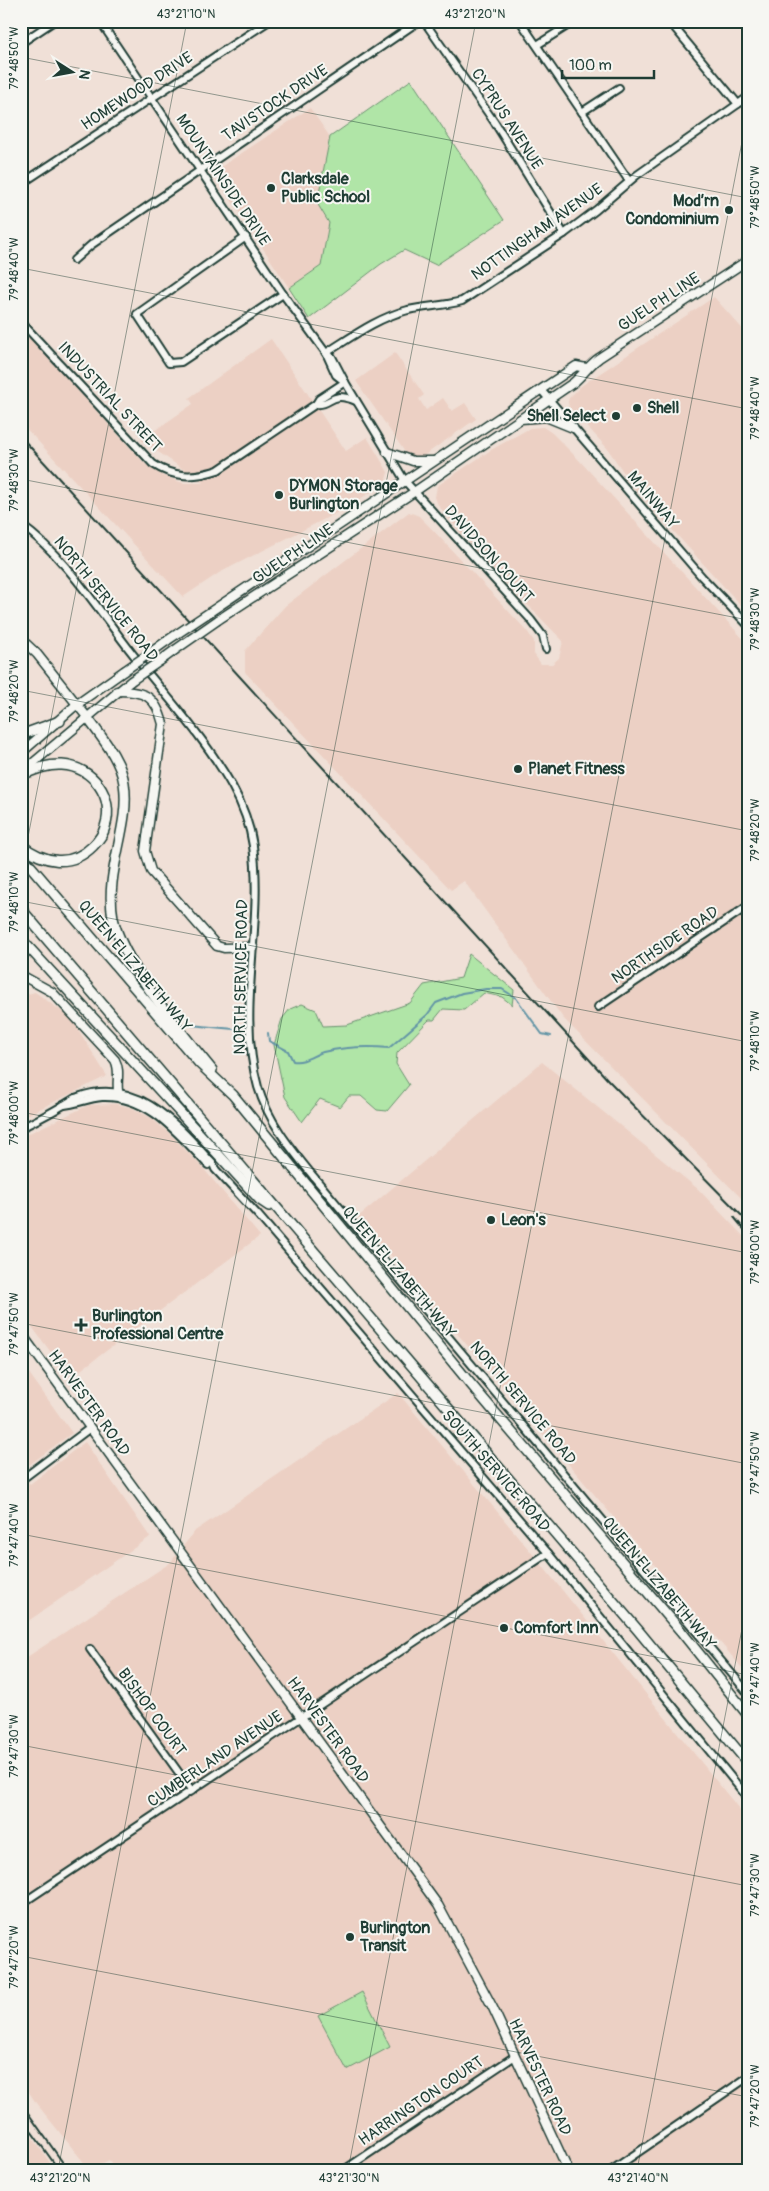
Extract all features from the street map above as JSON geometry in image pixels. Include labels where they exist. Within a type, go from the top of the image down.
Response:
[{"type":"highway","points":[[87,717],[112,754],[124,782],[124,812],[111,891],[111,906],[119,939],[130,960],[157,998],[233,1095]]},
{"type":"highway","points":[[21,735],[60,720]]},
{"type":"highway","points":[[21,774],[52,765],[75,767],[96,781],[102,790],[108,807],[106,827],[100,839],[88,851],[74,859],[63,862],[49,860],[31,853],[21,845]]},
{"type":"highway","name":"QUEEN ELIZABETH WAY","points":[[21,855],[200,1064],[233,1095],[469,1382],[680,1630],[748,1715]]},
{"type":"highway","points":[[21,909],[624,1614],[748,1763]]},
{"type":"highway","points":[[21,939],[260,1200],[282,1215]]},
{"type":"main road","name":"GUELPH LINE","points":[[21,774],[131,681],[218,620],[414,492],[580,378],[586,368],[748,260]]},
{"type":"main road","name":"GUELPH LINE","points":[[21,753],[76,705],[168,640],[576,366],[586,368]]},
{"type":"main road","points":[[512,424],[528,418],[541,417],[553,419],[573,428]]},
{"type":"main road","points":[[387,452],[413,461],[435,461]]},
{"type":"main road","points":[[21,639],[37,654],[87,717]]},
{"type":"main road","points":[[117,691],[134,692],[148,697],[159,708],[163,724],[145,851],[151,870],[217,946],[224,948],[253,947]]},
{"type":"main road","points":[[21,975],[52,992],[115,1060],[119,1072],[118,1095]]},
{"type":"main road","name":"HARVESTER ROAD","points":[[21,1333],[438,1906],[493,2008],[568,2170]]},
{"type":"street","points":[[21,43],[54,21]]},
{"type":"street","name":"MOUNTAINSIDE DRIVE","points":[[100,21],[283,294],[326,353],[332,357],[344,382],[405,481]]},
{"type":"street","name":"HOMEWOOD DRIVE","points":[[21,184],[269,21]]},
{"type":"street","name":"TAVISTOCK DRIVE","points":[[74,260],[91,245],[419,21]]},
{"type":"street","name":"CYPRUS AVENUE","points":[[424,21],[496,122],[564,234]]},
{"type":"street","points":[[520,21],[629,181]]},
{"type":"street","points":[[537,45],[576,21]]},
{"type":"street","points":[[669,21],[738,104]]},
{"type":"street","points":[[582,112],[619,88]]},
{"type":"street","name":"NOTTINGHAM AVENUE","points":[[326,353],[375,321],[390,315],[462,302],[564,234],[596,210],[629,181],[748,97]]},
{"type":"street","points":[[246,237],[137,314],[169,363],[181,362],[283,294]]},
{"type":"street","name":"INDUSTRIAL STREET","points":[[21,322],[145,456],[161,469],[172,474],[192,477],[218,470],[316,404],[318,399],[344,382]]},
{"type":"street","name":"MAINWAY","points":[[541,390],[702,577],[748,625]]},
{"type":"street","name":"INDUSTRIAL STREET","points":[[316,404],[321,405],[332,397],[340,396],[356,401]]},
{"type":"street","name":"DAVIDSON COURT","points":[[405,481],[531,620],[543,636],[546,649]]},
{"type":"street","name":"NORTH SERVICE ROAD","points":[[21,525],[43,543],[89,597],[200,740],[231,785],[247,817],[253,846],[256,914],[253,947],[251,1045],[258,1087],[272,1119],[289,1145],[748,1693]]},
{"type":"street","name":"NORTHSIDE ROAD","points":[[598,1007],[748,906]]},
{"type":"street","name":"SOUTH SERVICE ROAD","points":[[21,1128],[64,1105],[69,1100],[90,1093],[105,1091],[141,1100],[163,1112],[213,1164],[215,1169],[264,1222],[548,1553],[748,1798]]},
{"type":"street","points":[[21,1480],[90,1428]]},
{"type":"street","name":"CUMBERLAND AVENUE","points":[[21,1904],[548,1553]]},
{"type":"street","name":"BISHOP COURT","points":[[90,1649],[192,1791]]},
{"type":"street","name":"HARRINGTON COURT","points":[[344,2170],[515,2056]]},
{"type":"street","points":[[612,2170],[748,2077]]},
{"type":"shaded area","name":"Clarksdale Public School","points":[[310,108],[330,137],[317,203],[329,223],[321,266],[289,288],[213,172]]},
{"type":"shaded area","points":[[714,297],[748,335],[748,613],[635,489],[607,448],[569,407],[568,402],[569,398],[581,386]]},
{"type":"shaded area","points":[[21,329],[145,464],[163,476],[183,483],[203,483],[141,440],[193,404],[189,398],[271,339],[346,451],[367,437],[388,472],[385,483],[346,508],[219,573],[183,597],[21,423]]},
{"type":"shaded area","points":[[395,353],[424,395],[419,399],[426,410],[443,398],[452,411],[465,403],[476,419],[422,457],[407,455],[356,381]]},
{"type":"shaded area","points":[[543,427],[552,433],[578,459],[748,644],[748,1205],[563,1018],[464,881],[451,890],[245,672],[245,651],[285,606],[409,512],[419,516],[432,529],[527,631],[534,641],[534,654],[541,664],[552,664],[559,658],[563,641],[479,555],[438,505],[435,497],[437,486],[491,450],[530,428]]},
{"type":"shaded area","points":[[35,992],[71,1018],[107,1076],[21,1118],[21,996]]},
{"type":"shaded area","points":[[542,1062],[698,1189],[748,1241],[748,1675],[358,1217]]},
{"type":"shaded area","points":[[116,1104],[132,1108],[151,1118],[169,1133],[202,1167],[260,1236],[70,1378],[21,1312],[21,1137],[89,1105]]},
{"type":"shaded area","points":[[21,1362],[72,1433],[21,1471]]},
{"type":"shaded area","points":[[398,1393],[541,1564],[748,1820],[748,2170],[116,2170],[109,2160],[90,2170],[36,2103],[21,2080],[21,1661],[170,1563],[195,1531]]},
{"type":"shaded area","points":[[85,1442],[150,1537],[21,1626],[21,1473],[30,1484]]},
{"type":"shaded area","points":[[21,2121],[55,2170],[21,2170]]},
{"type":"green space","points":[[411,80],[504,220],[436,265],[404,250],[381,264],[309,319],[289,288],[321,266],[329,223],[317,203],[330,137]]},
{"type":"green space","points":[[469,954],[514,990],[512,1005],[502,997],[484,993],[464,1010],[443,1009],[434,1020],[429,1020],[397,1053],[396,1064],[409,1085],[387,1111],[377,1110],[361,1096],[349,1096],[340,1107],[320,1099],[302,1122],[285,1097],[274,1045],[282,1019],[290,1009],[302,1004],[316,1010],[323,1026],[347,1025],[410,1003],[424,985],[461,978]]},
{"type":"green space","points":[[362,1992],[390,2047],[347,2070],[318,2016]]},
{"type":"waterway","points":[[268,1033],[269,1041],[288,1051],[293,1061],[301,1061],[323,1052],[339,1049],[389,1048],[427,1015],[436,1003],[462,993],[486,989],[502,989],[516,998],[542,1034],[551,1036]]},
{"type":"waterway","points":[[190,1025],[234,1029]]},
{"type":"railway","points":[[21,437],[609,1081],[748,1222]]},
{"type":"railway","points":[[734,1217],[748,1234]]},
{"type":"railway","points":[[21,2103],[68,2170]]},
{"type":"railway","points":[[21,2117],[59,2170]]},
{"type":"place","name":"Clarksdale Public School","points":[[271,188]]},
{"type":"place","name":"Mod’rn Condominium","points":[[729,210]]},
{"type":"place","name":"Shell","points":[[637,408]]},
{"type":"place","name":"Shell Select","points":[[616,416]]},
{"type":"place","name":"DYMON Storage Burlington","points":[[279,495]]},
{"type":"place","name":"Planet Fitness","points":[[518,769]]},
{"type":"place","name":"Leon's","points":[[491,1220]]},
{"type":"place","name":"Burlington Professional Centre","points":[[81,1325]]},
{"type":"place","name":"Comfort Inn","points":[[504,1628]]},
{"type":"place","name":"Burlington Transit","points":[[350,1937]]}]
